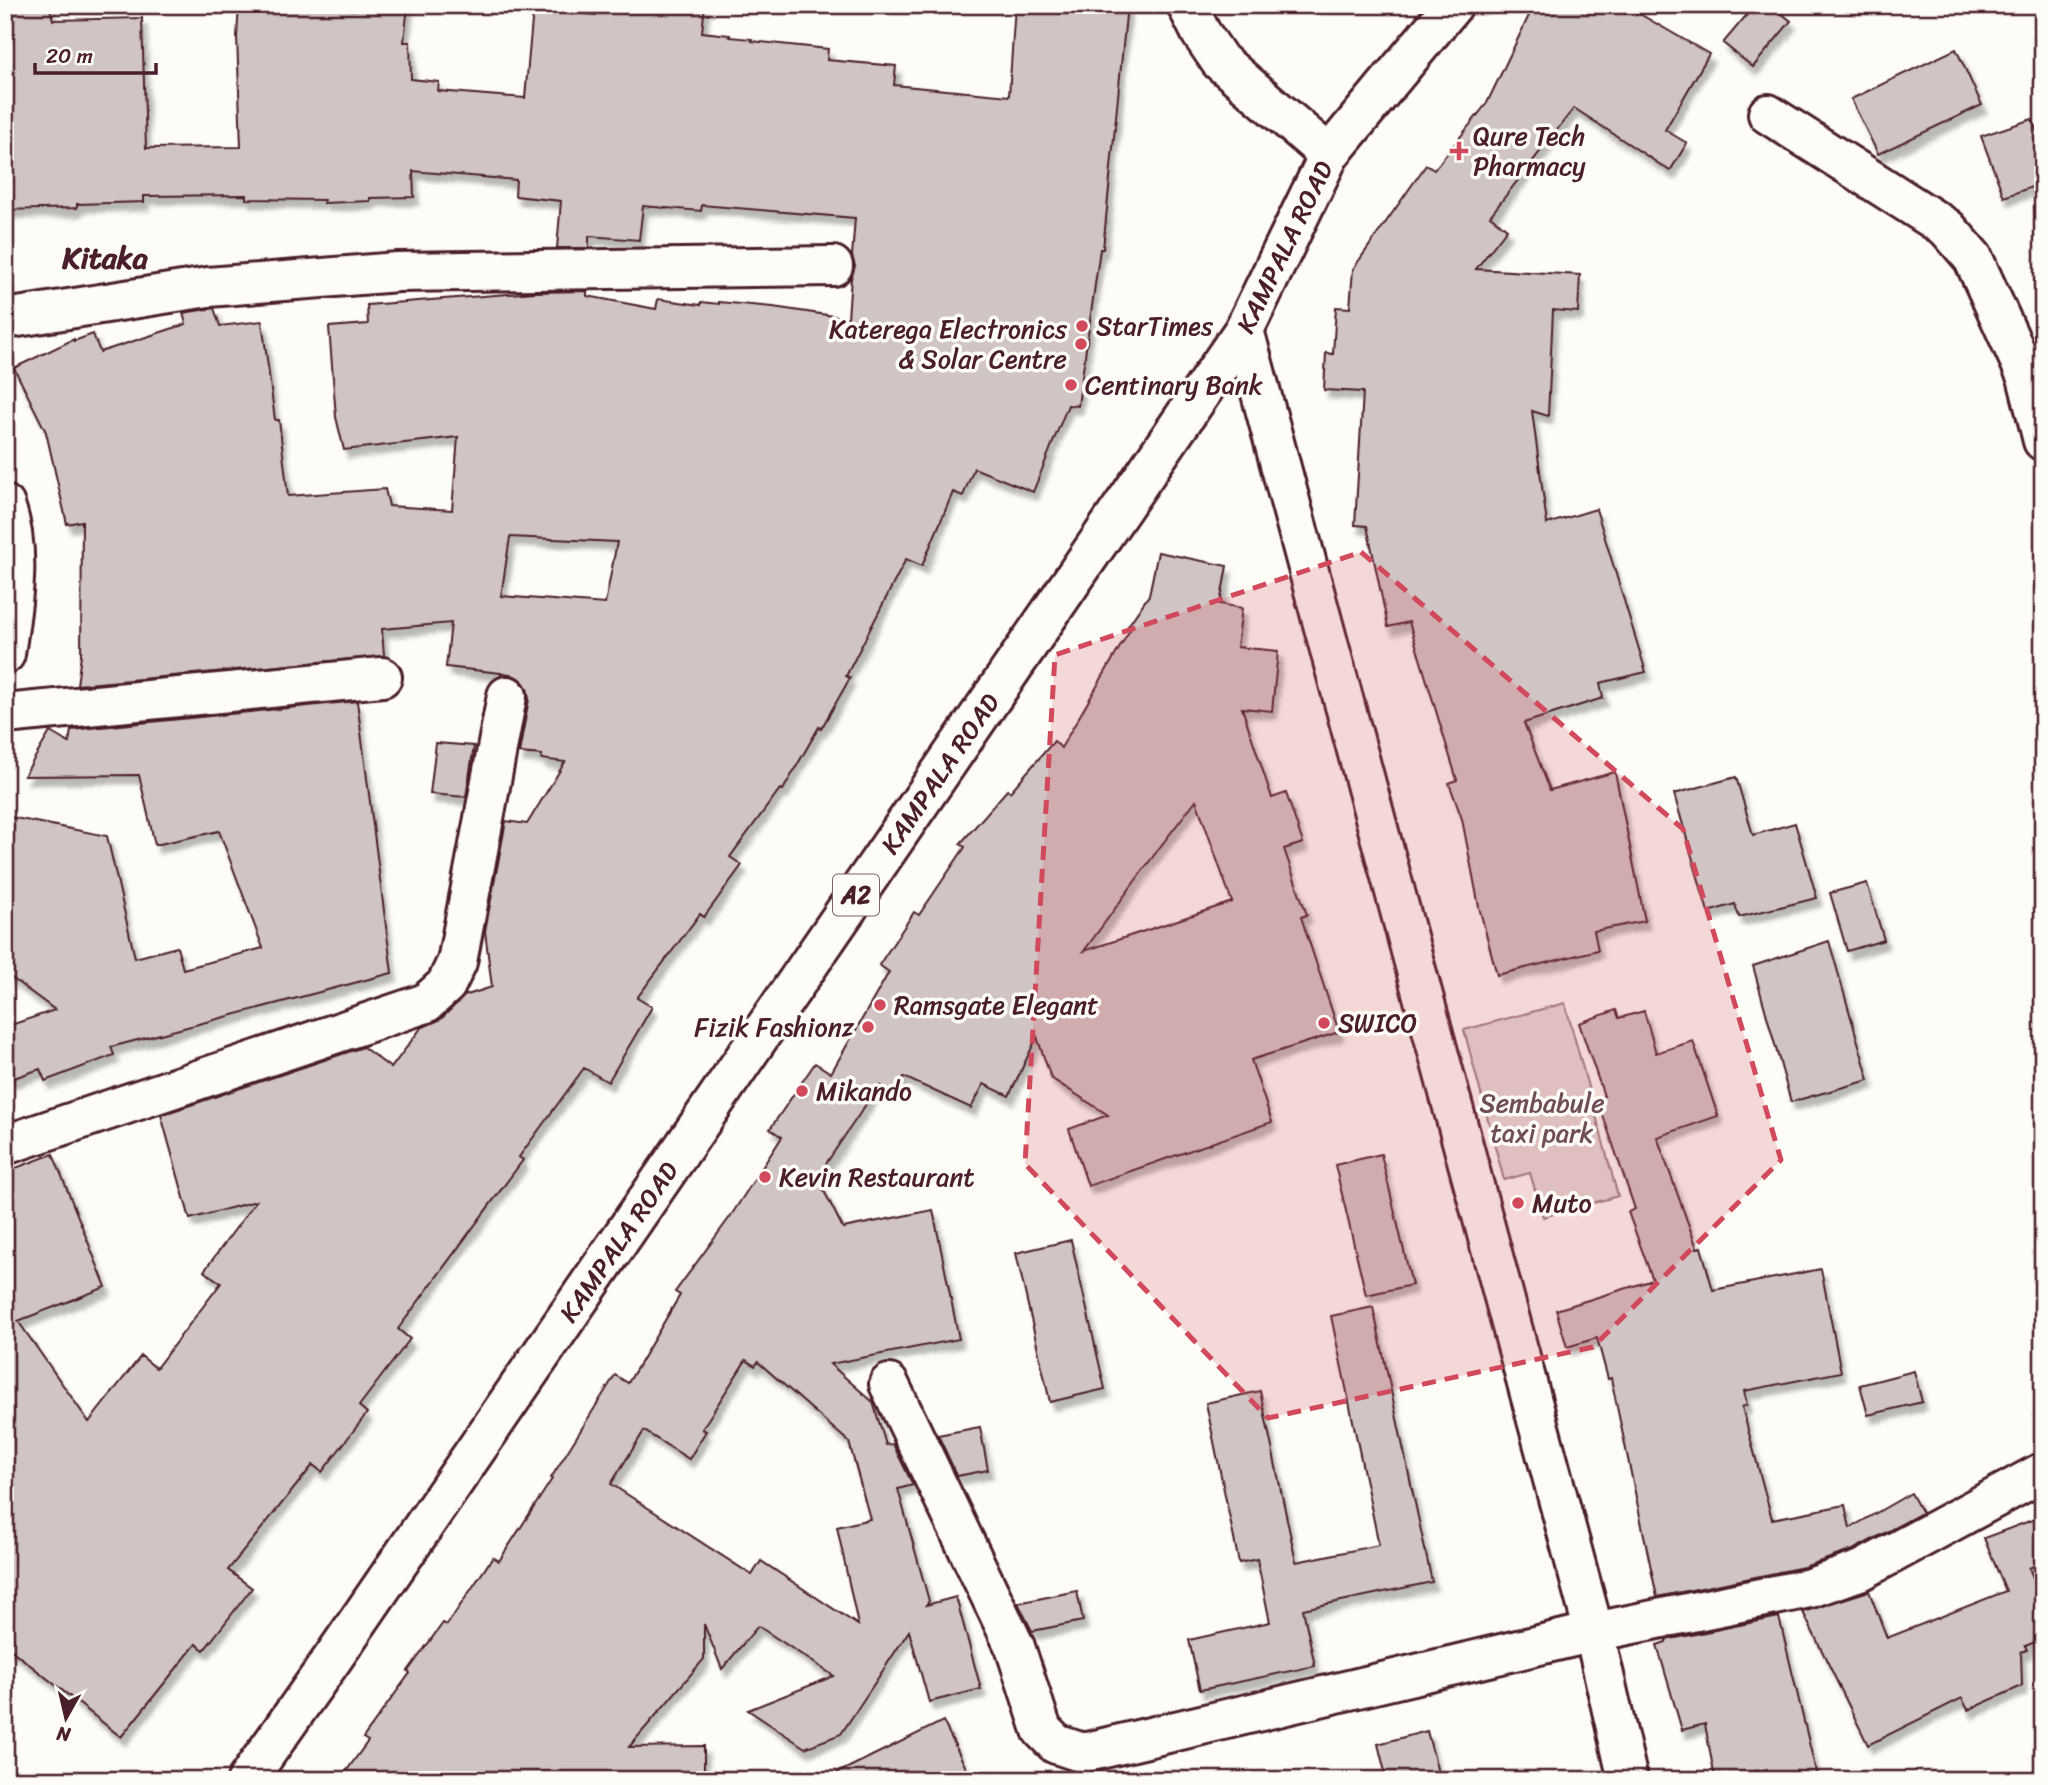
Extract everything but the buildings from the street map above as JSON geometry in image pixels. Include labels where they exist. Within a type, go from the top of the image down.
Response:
[{"type":"street","points":[[1187,5],[1201,33],[1220,61],[1329,155]]},
{"type":"street","name":"KAMPALA ROAD","points":[[247,1780],[1244,330],[1329,155],[1453,5]]},
{"type":"street","points":[[1768,114],[1947,228],[1973,258],[2026,377],[2043,441]]},
{"type":"street","points":[[5,319],[208,287],[361,274],[833,266]]},
{"type":"street","points":[[1244,330],[1594,1632],[1628,1780]]},
{"type":"street","points":[[5,505],[10,520],[15,583],[5,654]]},
{"type":"street","points":[[5,714],[382,677]]},
{"type":"street","points":[[5,1145],[426,1003],[446,985],[457,962],[507,696]]},
{"type":"street","points":[[889,1384],[1015,1647],[1042,1730],[1056,1744],[1083,1753],[1594,1632],[1810,1588],[1862,1570],[2043,1472]]},
{"type":"highlighted area","points":[[1361,552],[1683,829],[1781,1160],[1593,1347],[1268,1418],[1025,1164],[1055,655]]},
{"type":"green space","name":"Sembabule taxi park","points":[[1565,1003],[1618,1196],[1543,1217],[1530,1173],[1504,1180],[1464,1030]]},
{"type":"place","name":"Qure Tech Pharmacy","points":[[1459,151]]},
{"type":"place","name":"StarTimes","points":[[1082,326]]},
{"type":"place","name":"Katerega Electronics & Solar Centre","points":[[1081,344]]},
{"type":"place","name":"Centinary Bank","points":[[1071,385]]},
{"type":"place","name":"Ramsgate Elegant","points":[[880,1005]]},
{"type":"place","name":"SWICO","points":[[1324,1023]]},
{"type":"place","name":"Fizik Fashionz","points":[[868,1027]]},
{"type":"place","name":"Mikando","points":[[802,1091]]},
{"type":"place","name":"Kevin Restaurant","points":[[765,1177]]},
{"type":"place","name":"Muto","points":[[1518,1203]]},
{"type":"district","name":"Kitaka","points":[[105,258]]}]
